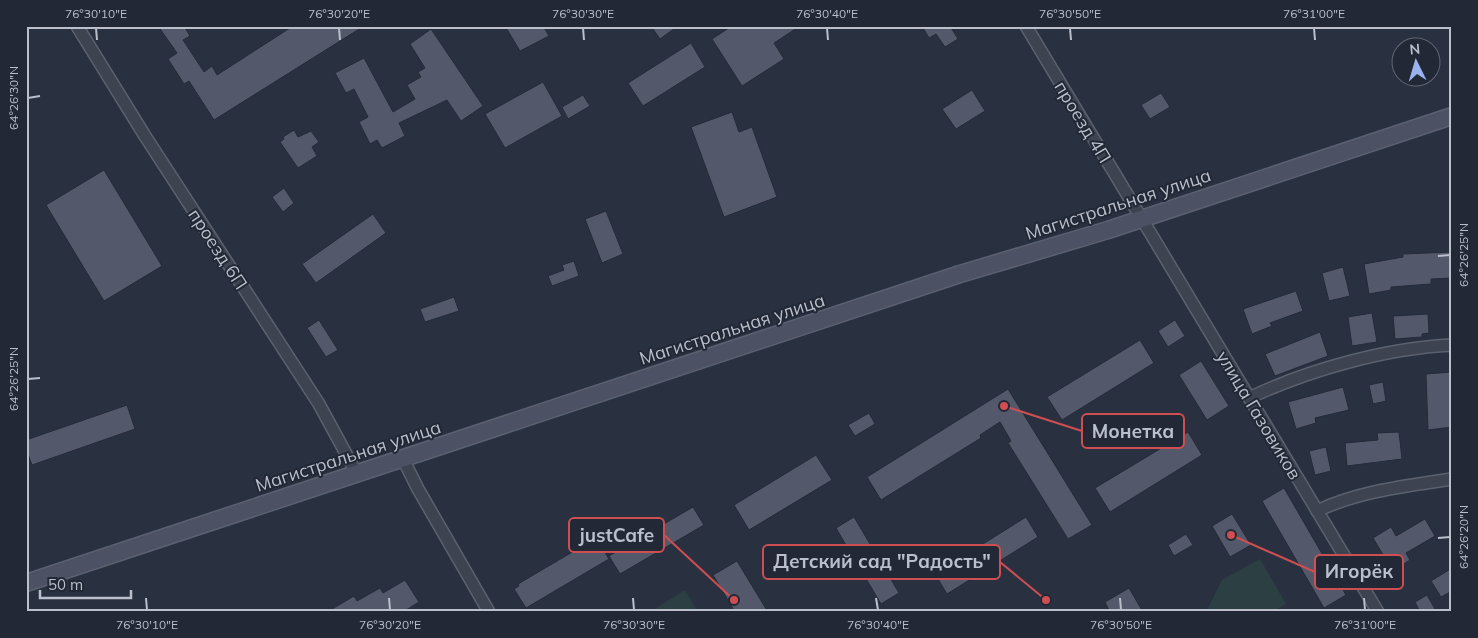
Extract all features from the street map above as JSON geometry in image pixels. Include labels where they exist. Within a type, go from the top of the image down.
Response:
[{"type":"main road","name":"Магистральная улица","points":[[26,583],[960,274],[1140,219],[1452,116]]},
{"type":"street","name":"проезд 6П","points":[[77,26],[145,136],[319,404],[357,474]]},
{"type":"street","name":"проезд 4П","points":[[1026,26],[1140,219]]},
{"type":"street","name":"улица Газовиков","points":[[1140,219],[1378,612]]},
{"type":"street","points":[[1249,398],[1274,386],[1335,366],[1408,351],[1452,345]]},
{"type":"street","points":[[403,459],[418,489],[490,612]]},
{"type":"street","points":[[1317,511],[1336,502],[1357,496],[1452,479]]},
{"type":"green space","points":[[1260,559],[1286,604],[1273,612],[1206,612],[1222,580]]},
{"type":"green space","points":[[685,590],[698,612],[650,612]]},
{"type":"building","points":[[158,26],[184,26],[190,36],[183,40],[204,72],[212,66],[217,75],[293,26],[364,26],[214,120],[189,81],[184,84],[168,59],[177,53]]},
{"type":"building","points":[[505,26],[543,26],[549,36],[520,51]]},
{"type":"building","points":[[651,26],[678,26],[660,39]]},
{"type":"building","points":[[732,26],[800,26],[774,43],[784,59],[742,86],[712,39]]},
{"type":"building","points":[[922,26],[950,26],[958,39],[945,47],[936,34],[929,38]]},
{"type":"building","points":[[431,29],[483,106],[461,121],[447,100],[399,123],[405,136],[382,148],[377,140],[370,144],[359,122],[368,117],[354,89],[346,93],[335,73],[364,58],[393,112],[415,99],[407,85],[421,77],[418,72],[425,68],[410,44]]},
{"type":"building","points":[[691,43],[705,67],[643,106],[628,83]]},
{"type":"building","points":[[543,82],[562,116],[505,148],[485,114]]},
{"type":"building","points":[[972,90],[985,111],[956,129],[942,109]]},
{"type":"building","points":[[1161,93],[1170,107],[1150,119],[1141,105]]},
{"type":"building","points":[[583,95],[590,106],[568,119],[562,107]]},
{"type":"building","points":[[732,112],[739,132],[752,127],[777,197],[724,217],[691,127]]},
{"type":"building","points":[[294,130],[298,137],[311,131],[319,142],[312,147],[317,156],[298,168],[280,142],[284,139],[283,137]]},
{"type":"building","points":[[104,170],[162,266],[104,301],[46,205]]},
{"type":"building","points":[[284,188],[294,203],[283,212],[272,197]]},
{"type":"building","points":[[606,211],[623,254],[602,263],[585,219]]},
{"type":"building","points":[[373,214],[386,233],[316,283],[302,264]]},
{"type":"building","points":[[1452,252],[1452,278],[1431,279],[1431,284],[1391,287],[1391,290],[1369,294],[1364,264],[1403,257],[1403,254]]},
{"type":"building","points":[[574,261],[579,276],[552,286],[548,276],[564,270],[562,265]]},
{"type":"building","points":[[1343,267],[1350,296],[1329,301],[1322,273]]},
{"type":"building","points":[[1296,291],[1303,311],[1270,323],[1272,326],[1252,334],[1243,309]]},
{"type":"building","points":[[454,297],[459,311],[425,322],[420,309]]},
{"type":"building","points":[[1372,313],[1377,342],[1352,346],[1348,317]]},
{"type":"building","points":[[1428,314],[1429,333],[1422,334],[1422,337],[1395,339],[1393,316]]},
{"type":"building","points":[[319,320],[338,350],[326,357],[307,328]]},
{"type":"building","points":[[1175,320],[1185,336],[1168,347],[1158,331]]},
{"type":"building","points":[[1320,332],[1328,356],[1275,376],[1265,354]]},
{"type":"building","points":[[1140,340],[1154,363],[1062,420],[1047,397]]},
{"type":"building","points":[[1201,361],[1229,406],[1207,420],[1179,375]]},
{"type":"building","points":[[1452,372],[1452,396],[1450,396],[1452,427],[1428,430],[1426,374]]},
{"type":"building","points":[[1383,382],[1386,401],[1373,404],[1369,385]]},
{"type":"building","points":[[1343,387],[1349,410],[1315,418],[1316,423],[1296,429],[1288,402]]},
{"type":"building","points":[[1008,389],[1092,525],[1068,539],[1008,443],[1011,441],[1000,422],[980,435],[981,438],[881,500],[867,477]]},
{"type":"building","points":[[127,405],[135,429],[32,465],[26,449],[26,440]]},
{"type":"building","points":[[869,413],[875,424],[855,436],[848,425]]},
{"type":"building","points":[[1188,432],[1202,455],[1110,512],[1095,488]]},
{"type":"building","points":[[1399,432],[1402,459],[1347,466],[1345,443],[1378,440],[1377,433]]},
{"type":"building","points":[[1326,447],[1331,471],[1315,475],[1309,451]]},
{"type":"building","points":[[816,455],[832,480],[749,530],[734,505]]},
{"type":"building","points":[[1284,488],[1346,595],[1324,608],[1262,501]]},
{"type":"building","points":[[693,507],[704,525],[620,574],[609,556]]},
{"type":"building","points":[[1232,514],[1251,545],[1230,557],[1212,526]]},
{"type":"building","points":[[854,517],[899,593],[881,604],[836,528]]},
{"type":"building","points":[[1026,517],[1038,537],[947,594],[935,574]]},
{"type":"building","points":[[1425,519],[1435,536],[1406,553],[1410,560],[1393,571],[1373,538],[1391,527],[1396,536]]},
{"type":"building","points":[[1186,534],[1193,545],[1174,556],[1168,545]]},
{"type":"building","points":[[597,540],[609,559],[526,608],[514,589],[519,586],[518,584],[591,541],[592,543]]},
{"type":"building","points":[[737,561],[768,612],[735,612],[713,575]]},
{"type":"building","points":[[1452,568],[1452,591],[1441,597],[1431,581]]},
{"type":"building","points":[[405,580],[419,602],[403,612],[327,612],[354,596],[357,601],[380,588],[383,593]]},
{"type":"building","points":[[1129,588],[1143,612],[1110,612],[1105,602]]},
{"type":"building","points":[[1427,595],[1435,609],[1430,612],[1420,612],[1415,602]]},
{"type":"place","name":"Монетка","points":[[1004,406]]},
{"type":"place","name":"Игорёк","points":[[1231,535]]},
{"type":"place","name":"justCafe","points":[[734,600]]},
{"type":"place","name":"Детский сад \"Радость\"","points":[[1046,600]]}]
